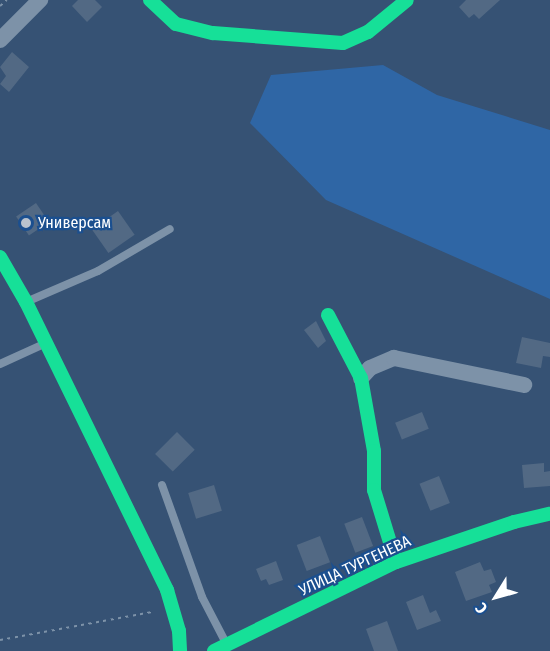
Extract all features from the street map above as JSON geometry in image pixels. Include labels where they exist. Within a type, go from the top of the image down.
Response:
[{"type":"street","points":[[0,40],[39,0]]},
{"type":"street","points":[[150,0],[176,24],[213,33],[343,43],[368,32],[407,0]]},
{"type":"street","points":[[0,257],[26,303],[167,590],[180,651]]},
{"type":"street","points":[[328,315],[361,378],[374,451],[374,490],[396,562]]},
{"type":"street","points":[[361,378],[370,368],[394,358],[524,385]]},
{"type":"street","name":"УЛИЦА ТУРГЕНЕВА","points":[[214,651],[396,562],[514,522],[550,514]]},
{"type":"lane","points":[[26,303],[98,271],[170,229]]},
{"type":"lane","points":[[0,364],[46,343]]},
{"type":"lane","points":[[162,485],[202,597],[227,645]]},
{"type":"path","points":[[0,6],[7,0]]},
{"type":"path","points":[[0,640],[172,608]]},
{"type":"shaded area","points":[[383,65],[437,95],[550,130],[550,299],[326,200],[250,123],[271,75]]},
{"type":"building","points":[[78,0],[95,0],[102,7],[87,22],[72,6]]},
{"type":"building","points":[[466,0],[500,0],[479,19],[474,14],[469,18],[459,7]]},
{"type":"building","points":[[12,52],[29,67],[9,92],[0,84],[6,76],[0,67]]},
{"type":"building","points":[[36,203],[49,222],[29,235],[16,216]]},
{"type":"building","points":[[118,211],[135,235],[108,253],[92,229]]},
{"type":"building","points":[[316,321],[326,341],[318,348],[304,330]]},
{"type":"building","points":[[522,337],[550,343],[550,357],[543,356],[541,368],[516,363]]},
{"type":"building","points":[[422,412],[429,429],[402,440],[395,423]]},
{"type":"building","points":[[177,432],[195,450],[173,472],[155,454]]},
{"type":"building","points":[[544,463],[544,472],[550,471],[550,486],[524,488],[522,465]]},
{"type":"building","points":[[439,476],[450,503],[430,511],[420,484]]},
{"type":"building","points":[[214,485],[222,511],[196,519],[188,493]]},
{"type":"building","points":[[362,517],[373,546],[355,553],[344,524]]},
{"type":"building","points":[[320,536],[330,562],[307,571],[297,545]]},
{"type":"building","points":[[276,561],[283,580],[269,585],[266,579],[261,581],[256,569]]},
{"type":"building","points":[[480,562],[484,571],[491,569],[496,582],[489,585],[492,592],[466,601],[455,572]]},
{"type":"building","points":[[423,595],[430,613],[436,610],[441,621],[417,630],[406,602]]},
{"type":"building","points":[[387,621],[398,651],[374,651],[366,629]]},
{"type":"traffic: fast","points":[[150,0],[176,24],[213,33],[343,43],[368,32],[407,0]]},
{"type":"traffic: fast","points":[[0,257],[26,302],[167,590],[179,631],[180,651]]},
{"type":"traffic: fast","points":[[328,315],[361,378],[374,451],[374,490],[396,562]]},
{"type":"traffic: fast","points":[[214,651],[396,562],[514,522],[550,514]]},
{"type":"place","name":"Универсам","points":[[26,223]]}]
